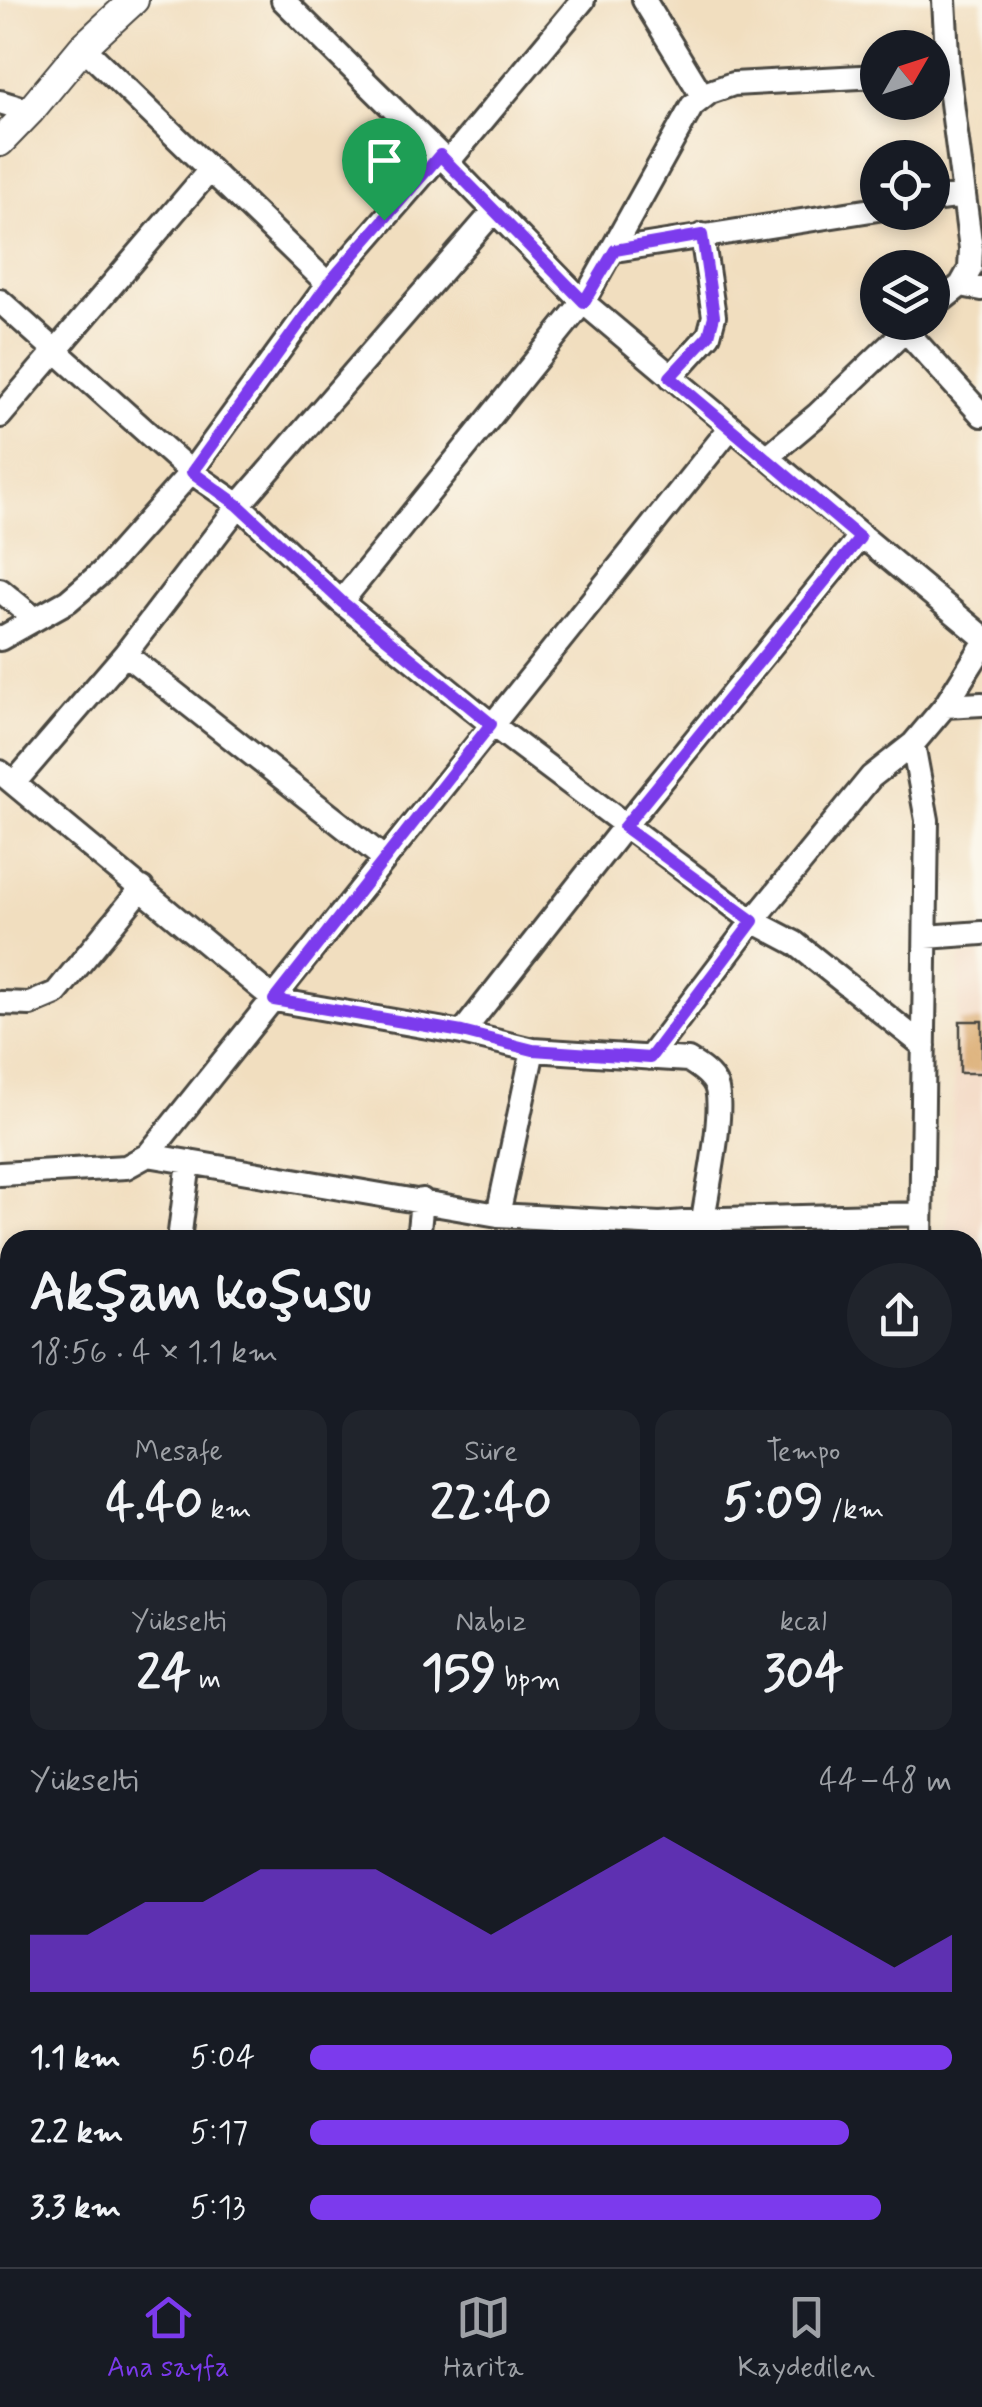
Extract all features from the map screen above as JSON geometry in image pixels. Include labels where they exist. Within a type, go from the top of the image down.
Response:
[{"type":"main road","points":[[0,142],[84,46],[134,0]]},
{"type":"street","points":[[283,0],[584,302],[860,538],[982,636]]},
{"type":"street","points":[[644,0],[703,97]]},
{"type":"street","points":[[942,30],[944,0]]},
{"type":"street","points":[[0,638],[68,601],[102,572],[192,472],[328,284],[444,158],[571,5]]},
{"type":"street","points":[[84,46],[328,284]]},
{"type":"street","points":[[342,602],[584,302],[692,106],[733,84],[860,77]]},
{"type":"street","points":[[0,102],[30,111]]},
{"type":"street","points":[[949,120],[971,249],[971,287]]},
{"type":"street","points":[[0,416],[210,170]]},
{"type":"street","points":[[950,198],[964,196]]},
{"type":"street","points":[[495,210],[238,505],[126,654],[7,777],[274,1000],[462,1032],[533,1050],[688,1060],[704,1070],[716,1084],[719,1105],[703,1220]]},
{"type":"street","points":[[615,250],[860,212]]},
{"type":"street","points":[[670,377],[709,335],[714,316],[702,235]]},
{"type":"street","points":[[0,301],[192,472],[238,505],[342,602],[491,724],[753,921],[795,943],[924,1046]]},
{"type":"street","points":[[767,458],[896,340]]},
{"type":"street","points":[[921,340],[982,415]]},
{"type":"street","points":[[0,1174],[126,1167],[148,1155],[731,427]]},
{"type":"street","points":[[462,1032],[860,538]]},
{"type":"street","points":[[0,590],[34,618]]},
{"type":"street","points":[[650,1058],[753,921],[871,776],[913,744],[944,706],[982,647]]},
{"type":"street","points":[[126,654],[386,859]]},
{"type":"street","points":[[944,706],[982,704]]},
{"type":"street","points":[[913,744],[927,820],[921,1230]]},
{"type":"street","points":[[0,1003],[30,1004],[56,993],[142,888]]},
{"type":"street","points":[[926,937],[982,933]]},
{"type":"street","points":[[498,1215],[533,1050]]},
{"type":"street","points":[[148,1155],[498,1215],[660,1224],[703,1220],[813,1228],[922,1214]]},
{"type":"street","points":[[180,1230],[188,1162]]},
{"type":"street","points":[[419,1230],[422,1200]]},
{"type":"shaded area","points":[[982,956],[982,1230],[947,1230],[960,957]]},
{"type":"building","points":[[960,1021],[982,1021],[982,1073],[960,1073]]},
{"type":"route","points":[[440,155],[584,302],[615,250],[702,235],[714,316],[709,335],[670,377],[860,538],[624,827],[753,921],[650,1058],[533,1050],[462,1032],[274,1000],[491,724],[342,602],[238,505],[192,472],[328,284],[384,220],[440,155]]}]
